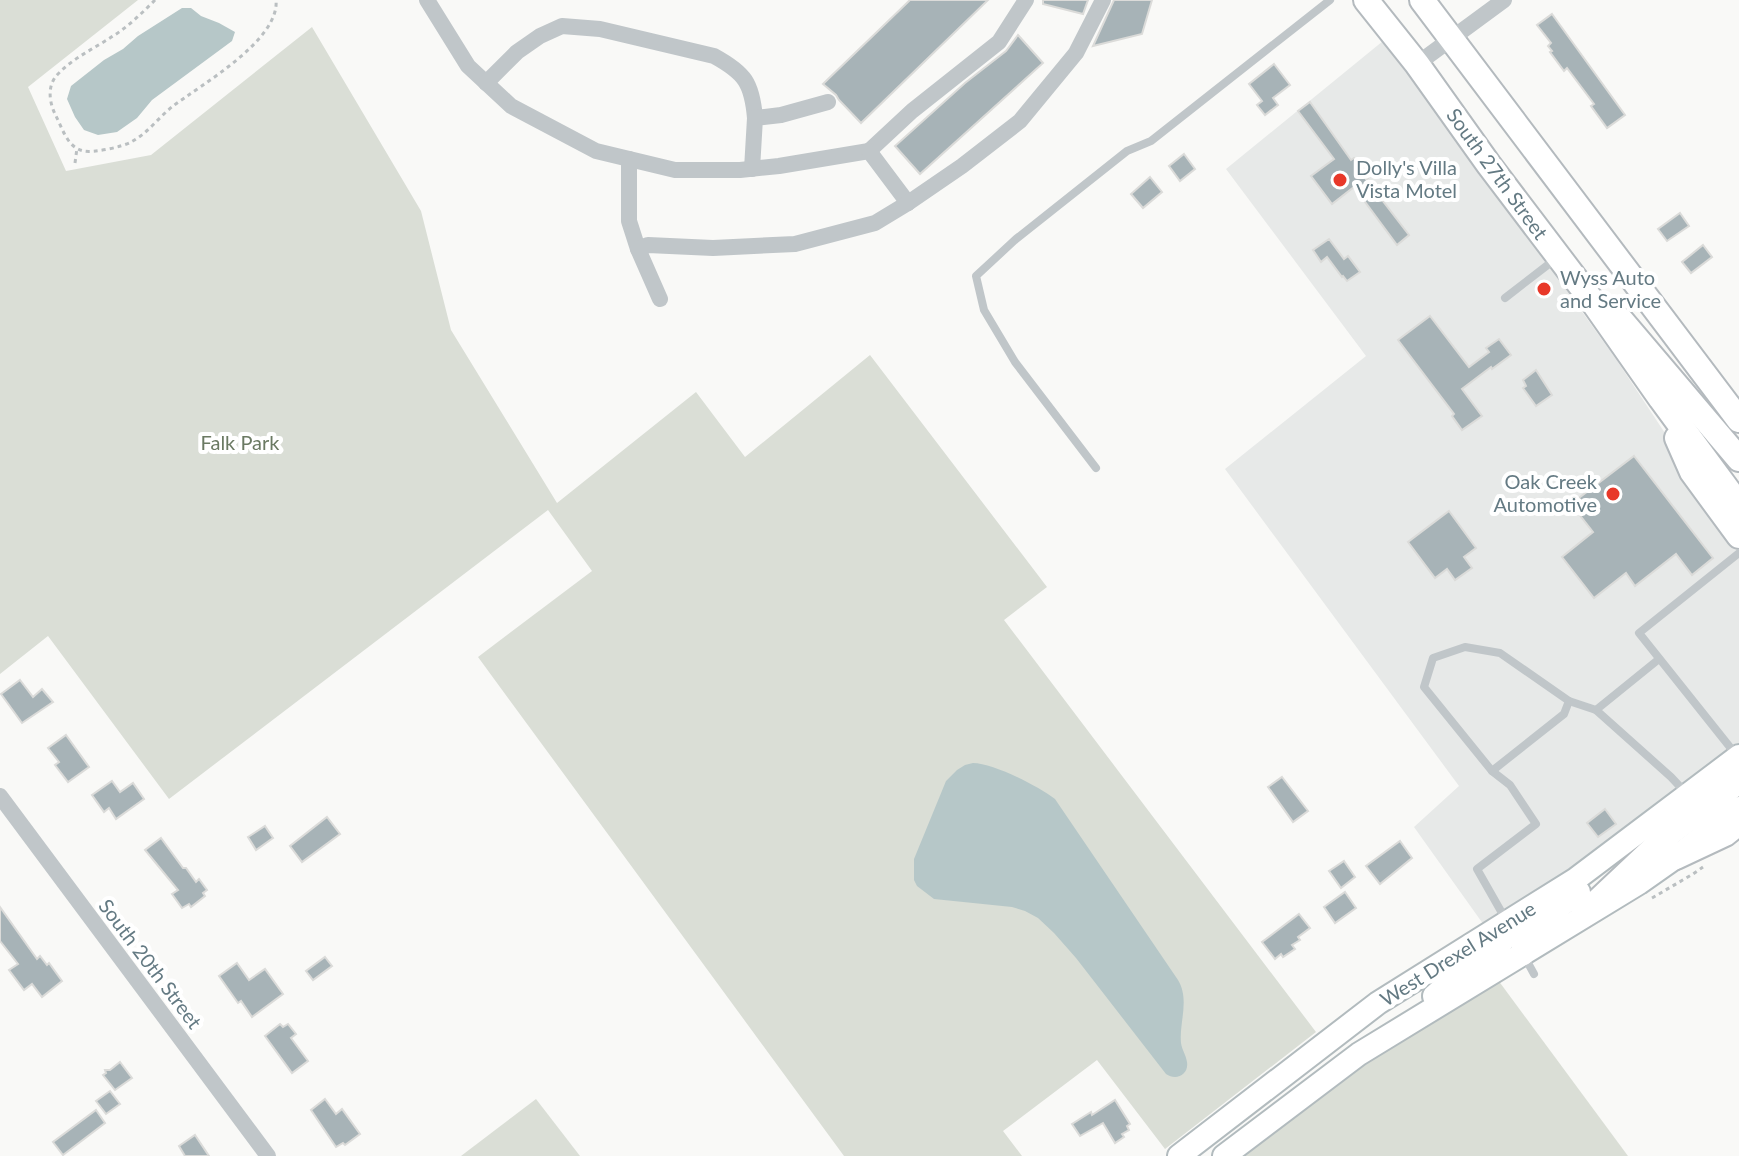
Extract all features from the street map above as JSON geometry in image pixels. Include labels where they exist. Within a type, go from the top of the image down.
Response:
[{"type":"main road","name":"South 27th Street","points":[[1366,0],[1593,302],[1739,505]]},
{"type":"main road","points":[[1422,0],[1739,420]]},
{"type":"main road","points":[[1593,302],[1624,322],[1739,459]]},
{"type":"main road","points":[[1661,399],[1692,472],[1739,536]]},
{"type":"main road","points":[[1583,915],[1739,765]]},
{"type":"main road","points":[[1676,857],[1725,834],[1739,823]]},
{"type":"street","points":[[427,0],[468,66],[511,106],[596,151],[675,170],[752,169],[869,151],[912,111],[999,42],[1026,0]]},
{"type":"street","points":[[638,249],[648,245],[713,248],[795,244],[875,223],[962,166],[1020,121],[1076,53],[1103,0]]},
{"type":"street","points":[[1417,64],[1504,0]]},
{"type":"street","points":[[486,83],[517,52],[562,26],[600,29],[714,56],[731,65],[753,94],[752,169]]},
{"type":"street","points":[[755,118],[781,115],[828,102]]},
{"type":"street","points":[[869,151],[908,203]]},
{"type":"street","points":[[629,159],[629,221],[660,299]]},
{"type":"street","name":"West Drexel Avenue","points":[[1179,1156],[1378,1003],[1576,879],[1688,795],[1739,765]]},
{"type":"street","name":"South 20th Street","points":[[0,796],[5,814],[268,1156]]},
{"type":"street","name":"West Drexel Avenue","points":[[1224,1156],[1359,1054],[1639,883],[1739,808]]},
{"type":"street","points":[[1523,954],[1522,941],[1530,929],[1606,871],[1649,825]]},
{"type":"street","points":[[1408,1022],[1444,985],[1498,948],[1505,937],[1508,923]]},
{"type":"lane","points":[[1096,468],[1015,362],[984,310],[976,276],[1016,239],[1127,151],[1151,141],[1330,0]]},
{"type":"lane","points":[[1505,298],[1558,256]]},
{"type":"lane","points":[[1739,553],[1639,633],[1739,765]]},
{"type":"lane","points":[[1534,974],[1477,869],[1536,824],[1510,785],[1492,771],[1424,687],[1433,658],[1465,647],[1500,653],[1569,701],[1596,710],[1688,795]]},
{"type":"lane","points":[[1596,710],[1659,659]]},
{"type":"lane","points":[[1492,771],[1564,714],[1569,701]]},
{"type":"path","points":[[155,0],[128,25],[58,74],[50,85],[51,104],[70,144],[82,151],[136,140],[170,108],[226,69],[259,37],[274,18],[276,0]]},
{"type":"path","points":[[75,163],[77,148]]},
{"type":"shaded area","points":[[182,8],[191,8],[235,32],[232,41],[152,100],[137,118],[117,132],[98,135],[84,130],[67,99],[71,86]]},
{"type":"shaded area","points":[[1383,41],[1616,359],[1739,545],[1739,743],[1607,844],[1486,928],[1414,827],[1459,786],[1225,469],[1366,356],[1226,169]]},
{"type":"shaded area","points":[[973,763],[1015,776],[1055,799],[1178,980],[1184,1003],[1181,1043],[1187,1062],[1181,1076],[1166,1074],[1076,958],[1038,918],[1012,907],[934,899],[917,886],[914,859],[946,781],[957,770]]},
{"type":"green space","name":"Falk Park","points":[[0,0],[138,0],[28,87],[66,171],[151,155],[312,27],[421,211],[451,330],[557,503],[696,392],[745,457],[870,355],[1047,587],[1004,620],[1316,1032],[1165,1149],[1097,1060],[1003,1131],[1022,1156],[844,1156],[478,657],[592,571],[548,510],[169,799],[48,636],[0,674]]},
{"type":"green space","points":[[1498,980],[1628,1156],[1244,1156],[1383,1050]]},
{"type":"green space","points":[[536,1099],[580,1156],[461,1156]]},
{"type":"building","points":[[910,0],[988,0],[861,123],[823,84]]},
{"type":"building","points":[[1043,0],[1088,0],[1083,14],[1043,4]]},
{"type":"building","points":[[1114,0],[1152,0],[1142,34],[1093,46]]},
{"type":"building","points":[[1552,14],[1625,115],[1607,128],[1591,106],[1594,104],[1567,68],[1564,71],[1550,52],[1548,46],[1551,43],[1537,25]]},
{"type":"building","points":[[1018,35],[1043,63],[920,174],[895,146],[1006,51]]},
{"type":"building","points":[[1274,64],[1290,85],[1273,98],[1278,105],[1265,115],[1257,105],[1262,101],[1249,84]]},
{"type":"building","name":"Dolly's Villa Vista Motel","points":[[1310,102],[1409,235],[1397,245],[1354,187],[1332,204],[1311,176],[1334,159],[1298,111]]},
{"type":"building","points":[[1184,154],[1195,169],[1180,181],[1169,166]]},
{"type":"building","points":[[1150,177],[1162,192],[1143,208],[1131,194]]},
{"type":"building","points":[[1680,213],[1689,226],[1667,241],[1658,229]]},
{"type":"building","points":[[1329,239],[1344,259],[1348,256],[1360,272],[1347,281],[1327,257],[1321,262],[1313,250]]},
{"type":"building","points":[[1703,245],[1712,257],[1691,273],[1682,262]]},
{"type":"building","points":[[1430,316],[1469,367],[1489,352],[1486,348],[1499,339],[1511,355],[1462,389],[1482,416],[1462,430],[1452,416],[1454,414],[1398,340]]},
{"type":"building","points":[[1536,370],[1552,395],[1536,406],[1523,388],[1526,386],[1523,380]]},
{"type":"building","points":[[1634,456],[1713,558],[1692,575],[1676,554],[1635,586],[1626,573],[1594,598],[1562,557],[1593,532],[1571,504]]},
{"type":"building","points":[[1449,511],[1476,548],[1464,557],[1472,568],[1455,580],[1447,569],[1435,578],[1408,542]]},
{"type":"building","points":[[20,680],[33,697],[42,689],[53,702],[22,723],[1,694]]},
{"type":"building","points":[[66,735],[89,767],[68,782],[55,765],[59,762],[48,748]]},
{"type":"building","points":[[1282,777],[1308,811],[1293,822],[1268,787]]},
{"type":"building","points":[[112,781],[120,792],[133,783],[144,799],[116,819],[109,808],[104,812],[92,795]]},
{"type":"building","points":[[1605,809],[1616,824],[1598,837],[1587,823]]},
{"type":"building","points":[[327,817],[340,834],[302,862],[290,846]]},
{"type":"building","points":[[265,826],[273,838],[256,850],[248,837]]},
{"type":"building","points":[[161,838],[183,868],[196,882],[199,879],[207,890],[203,893],[205,896],[191,907],[189,904],[182,908],[172,894],[178,890],[145,850]]},
{"type":"building","points":[[1400,841],[1412,858],[1380,884],[1366,866]]},
{"type":"building","points":[[1344,861],[1355,877],[1341,888],[1329,871]]},
{"type":"building","points":[[1345,892],[1356,908],[1335,923],[1324,907]]},
{"type":"building","points":[[0,907],[37,959],[40,956],[47,965],[49,963],[62,981],[42,997],[32,984],[24,990],[9,970],[18,964],[0,941]]},
{"type":"building","points":[[1299,914],[1310,928],[1292,945],[1295,949],[1275,959],[1262,942]]},
{"type":"building","points":[[325,957],[332,966],[313,980],[306,971]]},
{"type":"building","points":[[237,963],[249,980],[265,969],[283,994],[252,1017],[219,976]]},
{"type":"building","points":[[280,1024],[283,1027],[288,1024],[296,1034],[291,1038],[308,1061],[292,1073],[265,1036]]},
{"type":"building","points":[[120,1062],[132,1078],[115,1090],[103,1075],[105,1070]]},
{"type":"building","points":[[110,1091],[120,1104],[106,1114],[96,1101]]},
{"type":"building","points":[[325,1099],[336,1114],[342,1109],[360,1134],[345,1145],[336,1147],[311,1110]]},
{"type":"building","points":[[1115,1100],[1130,1124],[1127,1126],[1129,1130],[1122,1134],[1124,1137],[1115,1143],[1103,1123],[1080,1136],[1072,1124]]},
{"type":"building","points":[[96,1110],[105,1123],[63,1155],[53,1142]]},
{"type":"building","points":[[195,1135],[209,1156],[185,1156],[179,1146]]},
{"type":"place","name":"Dolly's Villa Vista Motel","points":[[1340,180]]},
{"type":"place","name":"Wyss Auto and Service","points":[[1544,289]]},
{"type":"place","name":"Oak Creek Automotive","points":[[1613,494]]}]
